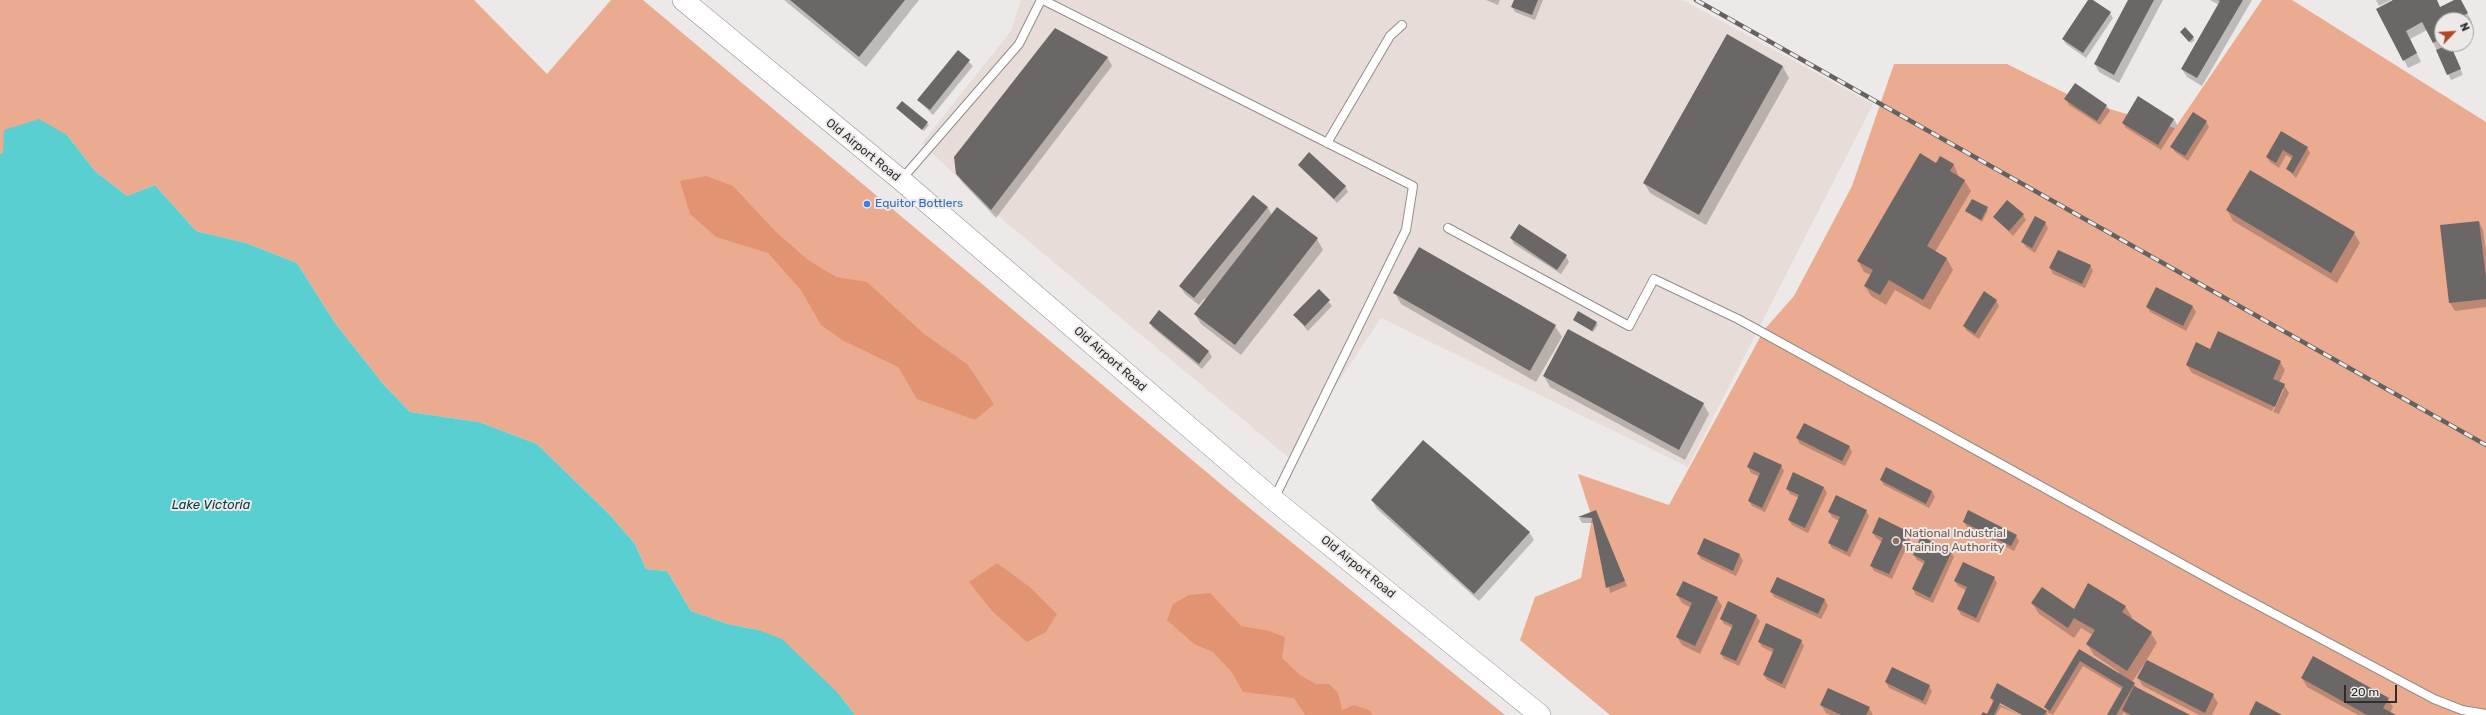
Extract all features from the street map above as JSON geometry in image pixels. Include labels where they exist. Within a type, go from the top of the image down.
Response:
[{"type":"main road","name":"Old Airport Road","points":[[683,0],[901,180],[1274,500],[1540,715]]},
{"type":"lane","points":[[901,180],[1018,44],[1042,0],[1413,186],[1406,230],[1274,500]]},
{"type":"lane","points":[[1327,143],[1390,36],[1402,25]]},
{"type":"lane","points":[[1448,228],[1629,326],[1654,279],[1738,319],[2209,578],[2434,699],[2462,710],[2486,714]]},
{"type":"shaded area","points":[[0,0],[474,0],[547,74],[611,0],[643,0],[1253,511],[1505,715],[855,715],[839,694],[758,630],[728,624],[691,611],[667,571],[646,569],[635,544],[609,514],[537,444],[479,422],[410,412],[384,385],[335,323],[297,263],[246,243],[196,231],[155,185],[127,196],[95,171],[67,135],[0,154]]},
{"type":"shaded area","points":[[1021,0],[1683,0],[1873,104],[1688,467],[1381,318],[1288,457],[991,210],[922,143],[1011,31]]},
{"type":"shaded area","points":[[2262,0],[2292,0],[2486,122],[2486,715],[1610,715],[1520,640],[1535,597],[1581,578],[1592,518],[1578,474],[1669,505],[1764,330],[1794,296],[1852,186],[1894,64],[2007,64],[2079,100],[2175,128]]},
{"type":"shaded area","points":[[706,176],[733,186],[776,232],[808,260],[836,277],[867,282],[924,334],[967,364],[994,404],[975,420],[917,399],[898,367],[842,340],[821,325],[801,290],[768,253],[716,237],[690,214],[680,181]]},
{"type":"shaded area","points":[[997,563],[1031,588],[1057,614],[1046,632],[1027,642],[993,612],[969,582]]},
{"type":"shaded area","points":[[1210,593],[1241,626],[1269,631],[1285,637],[1282,658],[1300,675],[1316,684],[1329,684],[1338,693],[1342,710],[1354,705],[1369,710],[1373,715],[1305,715],[1294,698],[1243,692],[1231,671],[1213,652],[1194,644],[1167,620],[1173,604],[1189,595]]},
{"type":"water","name":"Lake Victoria","points":[[39,119],[67,135],[95,171],[127,196],[155,185],[196,231],[246,243],[297,263],[335,323],[384,385],[410,412],[479,422],[537,444],[609,514],[635,544],[646,569],[667,571],[691,611],[728,624],[758,630],[782,639],[839,694],[855,715],[0,715],[0,154],[3,153],[4,130]]},
{"type":"building","points":[[790,0],[905,0],[859,57]]},
{"type":"building","points":[[1514,0],[1538,0],[1532,15],[1511,7]]},
{"type":"building","points":[[2088,0],[2093,0],[2111,12],[2083,53],[2062,39]]},
{"type":"building","points":[[2128,0],[2154,0],[2114,75],[2094,64]]},
{"type":"building","points":[[2218,0],[2243,0],[2197,78],[2181,69],[2220,1]]},
{"type":"building","points":[[2393,0],[2437,0],[2440,7],[2454,0],[2461,0],[2467,12],[2434,12],[2433,43],[2422,22],[2406,31],[2417,53],[2403,61],[2376,9]]},
{"type":"building","points":[[2185,27],[2194,37],[2189,42],[2180,32]]},
{"type":"building","points":[[1055,28],[1108,57],[991,210],[956,174],[954,157]]},
{"type":"building","points":[[1727,34],[1783,66],[1699,215],[1643,183]]},
{"type":"building","points":[[958,50],[970,60],[930,110],[917,100]]},
{"type":"building","points":[[2437,52],[2454,52],[2461,69],[2447,75]]},
{"type":"building","points":[[2075,83],[2107,105],[2097,121],[2064,99]]},
{"type":"building","points":[[2138,96],[2174,119],[2158,145],[2122,123]]},
{"type":"building","points":[[902,101],[928,122],[922,130],[896,108]]},
{"type":"building","points":[[2193,112],[2207,121],[2185,156],[2170,147]]},
{"type":"building","points":[[2281,131],[2308,147],[2293,173],[2286,169],[2293,156],[2283,150],[2276,163],[2266,157]]},
{"type":"building","points":[[1309,152],[1346,186],[1334,199],[1298,165]]},
{"type":"building","points":[[1920,153],[1936,163],[1940,156],[1954,164],[1950,171],[1965,180],[1927,246],[1947,258],[1923,300],[1889,280],[1880,295],[1864,286],[1873,270],[1857,261]]},
{"type":"building","points":[[2250,170],[2355,232],[2331,273],[2226,210]]},
{"type":"building","points":[[1253,195],[1268,207],[1194,298],[1179,286]]},
{"type":"building","points":[[1972,199],[1988,207],[1981,220],[1965,211]]},
{"type":"building","points":[[2007,200],[2024,214],[2009,231],[1993,217]]},
{"type":"building","points":[[1277,207],[1318,238],[1235,345],[1194,314]]},
{"type":"building","points":[[2035,216],[2046,222],[2032,248],[2021,242]]},
{"type":"building","points":[[2479,221],[2486,278],[2486,299],[2449,303],[2440,225]]},
{"type":"building","points":[[1519,224],[1567,255],[1557,270],[1510,238]]},
{"type":"building","points":[[1419,247],[1556,325],[1530,371],[1393,293]]},
{"type":"building","points":[[2058,250],[2091,265],[2082,284],[2049,268]]},
{"type":"building","points":[[2156,287],[2193,306],[2183,326],[2146,307]]},
{"type":"building","points":[[1319,289],[1330,300],[1305,326],[1293,315]]},
{"type":"building","points":[[1984,291],[1997,300],[1975,334],[1963,326]]},
{"type":"building","points":[[1159,310],[1209,351],[1199,364],[1149,323]]},
{"type":"building","points":[[1578,311],[1597,322],[1592,331],[1573,320]]},
{"type":"building","points":[[1568,329],[1704,403],[1679,450],[1543,376]]},
{"type":"building","points":[[2218,331],[2281,361],[2273,379],[2285,384],[2275,407],[2186,365],[2196,342],[2210,349]]},
{"type":"building","points":[[1804,423],[1850,446],[1842,461],[1796,438]]},
{"type":"building","points":[[1423,440],[1530,532],[1474,594],[1371,500]]},
{"type":"building","points":[[1754,452],[1782,465],[1762,508],[1748,501],[1760,473],[1747,467]]},
{"type":"building","points":[[1886,467],[1932,491],[1926,504],[1880,480]]},
{"type":"building","points":[[1793,472],[1824,487],[1805,528],[1788,520],[1799,495],[1786,489]]},
{"type":"building","points":[[1836,495],[1867,510],[1847,552],[1828,543],[1840,517],[1828,512]]},
{"type":"building","points":[[1596,510],[1625,581],[1606,588],[1592,518],[1578,517]]},
{"type":"building","points":[[1968,510],[2017,535],[2011,546],[1963,522]]},
{"type":"building","points":[[1879,517],[1909,532],[1889,574],[1870,566],[1883,538],[1872,533]]},
{"type":"building","points":[[1921,536],[1952,551],[1930,598],[1912,589],[1925,561],[1913,555]]},
{"type":"building","points":[[1704,538],[1740,554],[1733,571],[1697,554]]},
{"type":"building","points":[[1963,562],[1995,577],[1976,618],[1957,609],[1967,587],[1954,581]]},
{"type":"building","points":[[1777,577],[1825,599],[1818,614],[1770,592]]},
{"type":"building","points":[[1683,581],[1718,597],[1695,646],[1676,637],[1692,603],[1676,595]]},
{"type":"building","points":[[2088,583],[2126,606],[2122,612],[2152,632],[2127,671],[2086,644],[2095,630],[2074,618],[2068,628],[2031,603],[2042,587],[2074,609]]},
{"type":"building","points":[[1728,601],[1757,615],[1736,661],[1720,654],[1733,625],[1720,619]]},
{"type":"building","points":[[1766,623],[1802,640],[1782,684],[1763,675],[1774,649],[1758,642]]},
{"type":"building","points":[[2079,649],[2135,683],[2116,715],[2107,715],[2123,687],[2080,661],[2050,711],[2044,707]]},
{"type":"building","points":[[2313,656],[2389,698],[2383,708],[2396,715],[2367,715],[2301,678]]},
{"type":"building","points":[[2147,660],[2214,694],[2205,713],[2137,678]]},
{"type":"building","points":[[1892,667],[1930,685],[1923,701],[1885,682]]},
{"type":"building","points":[[1997,683],[2047,711],[2044,715],[2022,715],[2000,703],[1994,715],[1981,715],[1983,712],[1987,714],[1994,700],[1990,698]]},
{"type":"building","points":[[2134,686],[2190,715],[2131,715],[2122,710]]},
{"type":"building","points":[[1828,688],[1870,707],[1866,715],[1841,715],[1820,705]]},
{"type":"building","points":[[2256,701],[2282,715],[2249,715]]},
{"type":"railway","points":[[1696,0],[2486,445]]},
{"type":"place","name":"Equitor Bottlers","points":[[867,204]]},
{"type":"place","name":"National Industrial Training Authority","points":[[1896,541]]}]
